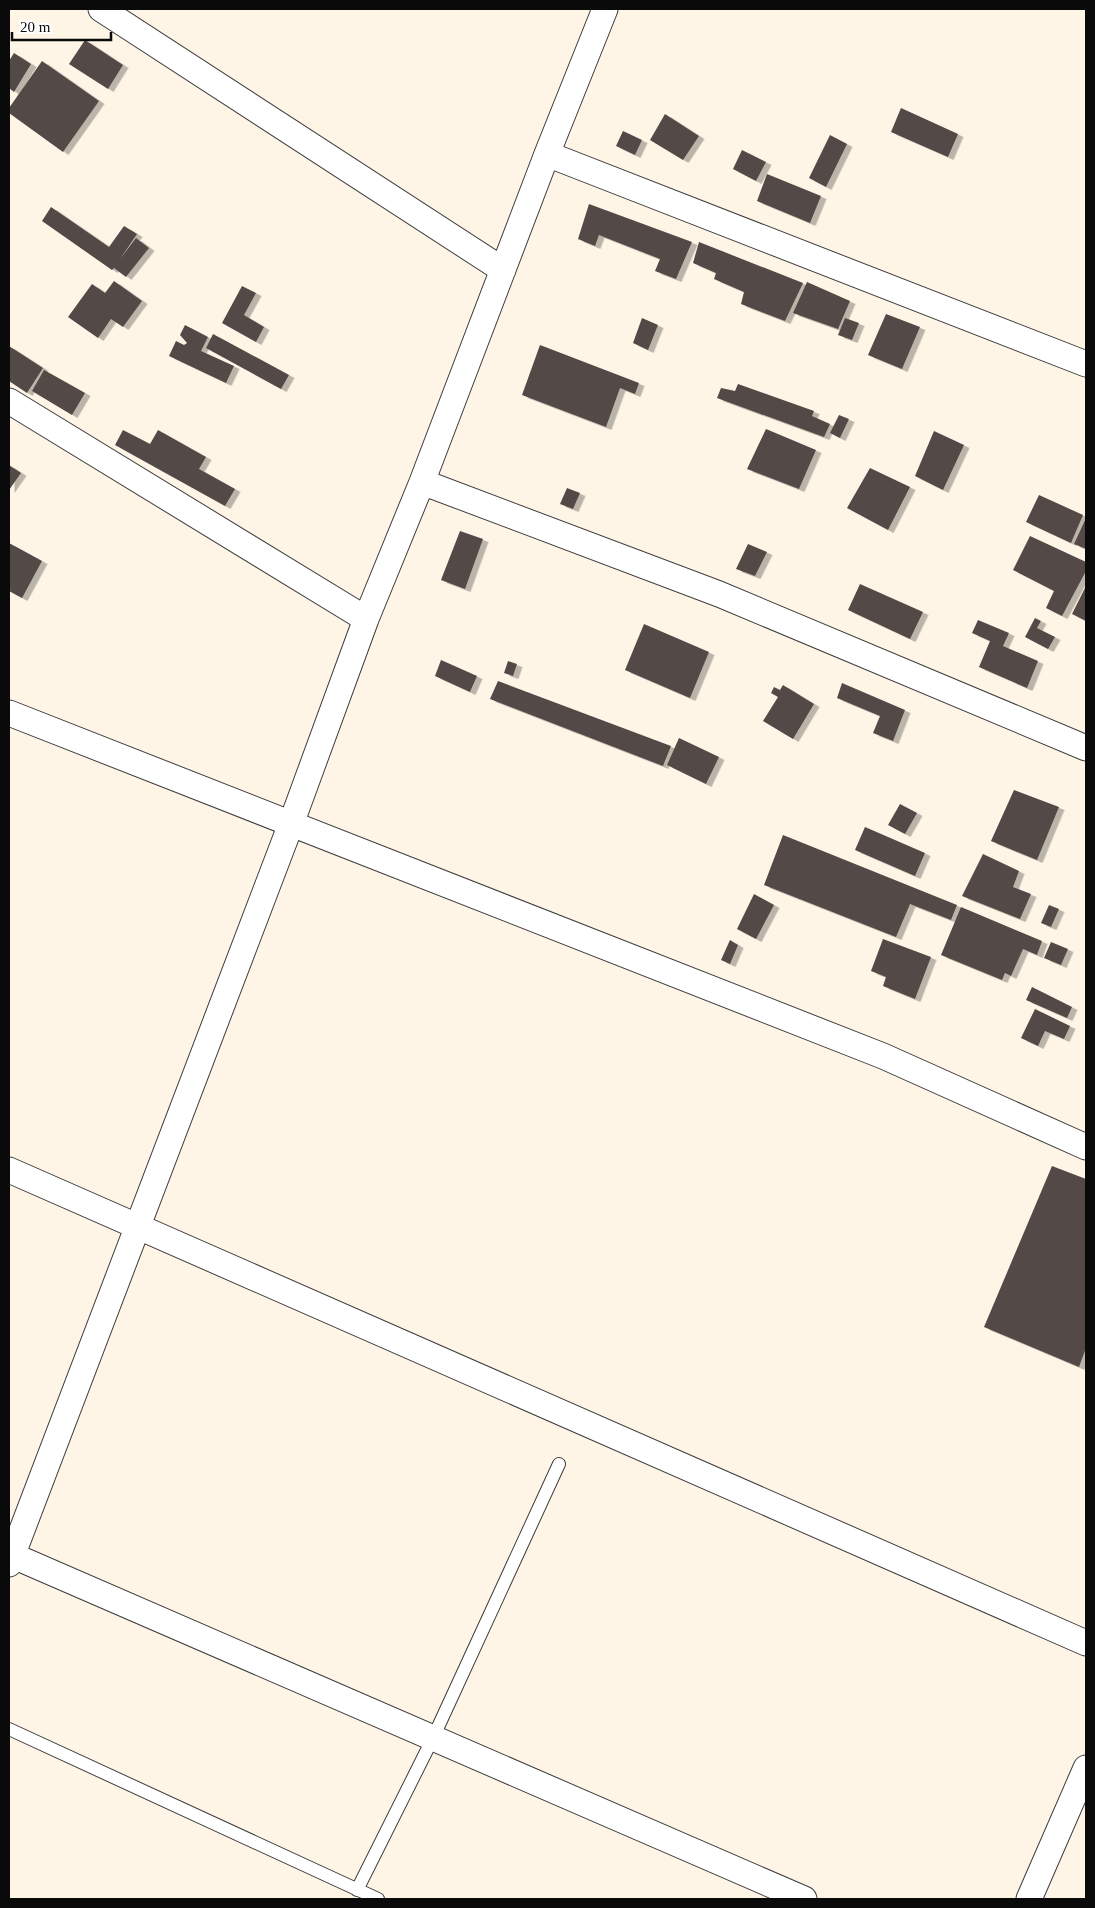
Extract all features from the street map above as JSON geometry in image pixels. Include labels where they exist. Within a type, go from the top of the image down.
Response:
[{"type":"street","points":[[101,9],[503,270]]},
{"type":"street","points":[[605,9],[547,154],[422,482],[366,619],[291,824],[10,1558],[433,1738],[804,1899]]},
{"type":"street","points":[[547,154],[1086,364]]},
{"type":"street","points":[[9,401],[366,619]]},
{"type":"street","points":[[422,482],[719,594],[1086,748]]},
{"type":"street","points":[[9,713],[883,1056],[1086,1147]]},
{"type":"street","points":[[9,1170],[137,1228],[1086,1642]]},
{"type":"street","points":[[1029,1899],[1086,1768]]},
{"type":"lane","points":[[357,1890],[433,1738],[559,1464]]},
{"type":"lane","points":[[9,1728],[378,1899]]},
{"type":"building","points":[[85,40],[123,65],[108,89],[69,64]]},
{"type":"building","points":[[14,53],[31,64],[14,92],[9,88],[9,61]]},
{"type":"building","points":[[42,61],[99,101],[63,152],[9,113],[9,108]]},
{"type":"building","points":[[901,108],[958,134],[948,157],[891,132]]},
{"type":"building","points":[[665,114],[699,136],[683,160],[650,140]]},
{"type":"building","points":[[623,131],[642,140],[635,155],[616,146]]},
{"type":"building","points":[[830,135],[847,144],[826,187],[809,178]]},
{"type":"building","points":[[742,150],[766,162],[756,181],[733,169]]},
{"type":"building","points":[[767,174],[821,196],[810,223],[757,201]]},
{"type":"building","points":[[589,204],[692,242],[676,279],[655,271],[660,259],[599,235],[595,246],[578,239]]},
{"type":"building","points":[[51,207],[109,247],[124,226],[137,234],[120,259],[136,238],[149,248],[126,277],[114,268],[112,270],[42,221]]},
{"type":"building","points":[[699,242],[803,283],[785,321],[741,304],[744,292],[714,279],[716,273],[693,263]]},
{"type":"building","points":[[114,281],[142,301],[123,327],[111,319],[98,338],[68,317],[92,284],[105,293]]},
{"type":"building","points":[[807,282],[850,301],[838,329],[793,313]]},
{"type":"building","points":[[242,286],[256,293],[244,315],[264,327],[256,342],[222,323]]},
{"type":"building","points":[[886,314],[920,327],[902,369],[868,355]]},
{"type":"building","points":[[642,318],[658,325],[648,350],[633,343]]},
{"type":"building","points":[[845,318],[859,323],[852,340],[838,335]]},
{"type":"building","points":[[185,325],[208,337],[201,351],[234,366],[226,383],[169,356],[176,341],[184,345],[187,343],[180,335]]},
{"type":"building","points":[[213,334],[289,375],[281,389],[206,348]]},
{"type":"building","points":[[540,345],[639,383],[635,394],[620,388],[606,427],[522,395]]},
{"type":"building","points":[[9,346],[43,368],[27,393],[9,381]]},
{"type":"building","points":[[44,370],[85,393],[72,415],[32,391]]},
{"type":"building","points":[[738,384],[814,411],[812,416],[830,424],[824,437],[717,398],[721,388],[735,391]]},
{"type":"building","points":[[839,415],[849,419],[840,438],[830,433]]},
{"type":"building","points":[[766,429],[816,450],[799,489],[747,469]]},
{"type":"building","points":[[123,430],[150,444],[158,430],[206,457],[199,469],[235,489],[225,506],[115,445]]},
{"type":"building","points":[[934,431],[964,445],[943,490],[915,476]]},
{"type":"building","points":[[9,465],[21,473],[9,490]]},
{"type":"building","points":[[870,468],[910,487],[888,530],[847,508]]},
{"type":"building","points":[[567,488],[580,493],[573,509],[560,504]]},
{"type":"building","points":[[1039,495],[1083,515],[1071,543],[1026,522]]},
{"type":"building","points":[[1086,518],[1086,549],[1074,544]]},
{"type":"building","points":[[460,531],[483,539],[465,589],[441,580]]},
{"type":"building","points":[[1030,536],[1086,562],[1086,571],[1062,616],[1046,608],[1054,591],[1013,570]]},
{"type":"building","points":[[9,543],[42,561],[22,598],[9,591]]},
{"type":"building","points":[[748,544],[767,552],[755,576],[736,569]]},
{"type":"building","points":[[860,584],[923,612],[910,639],[848,610]]},
{"type":"building","points":[[1086,586],[1086,621],[1072,614]]},
{"type":"building","points":[[1035,618],[1041,621],[1037,628],[1055,637],[1048,649],[1025,637]]},
{"type":"building","points":[[978,620],[1009,633],[1003,646],[1038,661],[1027,688],[979,667],[990,641],[972,633]]},
{"type":"building","points":[[644,624],[709,652],[690,698],[625,670]]},
{"type":"building","points":[[441,660],[477,676],[470,692],[435,676]]},
{"type":"building","points":[[508,661],[517,664],[513,676],[504,673]]},
{"type":"building","points":[[498,681],[671,746],[663,766],[490,699]]},
{"type":"building","points":[[842,683],[905,710],[893,741],[873,733],[880,716],[837,698]]},
{"type":"building","points":[[783,685],[814,704],[793,739],[763,721],[778,697],[771,693],[774,687],[780,690]]},
{"type":"building","points":[[679,738],[719,757],[706,784],[667,765]]},
{"type":"building","points":[[1014,790],[1059,807],[1037,860],[991,841]]},
{"type":"building","points":[[900,804],[917,813],[905,834],[888,825]]},
{"type":"building","points":[[865,827],[925,853],[915,876],[855,850]]},
{"type":"building","points":[[783,835],[957,905],[951,920],[910,904],[896,937],[764,885]]},
{"type":"building","points":[[983,854],[1019,871],[1013,887],[1031,894],[1020,919],[962,896]]},
{"type":"building","points":[[754,894],[774,905],[756,939],[737,929]]},
{"type":"building","points":[[1049,905],[1059,909],[1051,927],[1041,923]]},
{"type":"building","points":[[961,907],[1042,941],[1037,955],[1023,949],[1011,976],[1005,973],[1002,980],[941,955]]},
{"type":"building","points":[[883,939],[931,957],[915,999],[883,986],[886,977],[871,971]]},
{"type":"building","points":[[730,940],[738,945],[730,964],[721,960]]},
{"type":"building","points":[[1051,942],[1068,949],[1061,965],[1044,958]]},
{"type":"building","points":[[1032,987],[1072,1007],[1067,1018],[1026,1000]]},
{"type":"building","points":[[1035,1009],[1070,1026],[1064,1039],[1045,1031],[1038,1046],[1021,1038]]},
{"type":"building","points":[[1052,1166],[1086,1179],[1086,1348],[1079,1367],[984,1327]]}]
